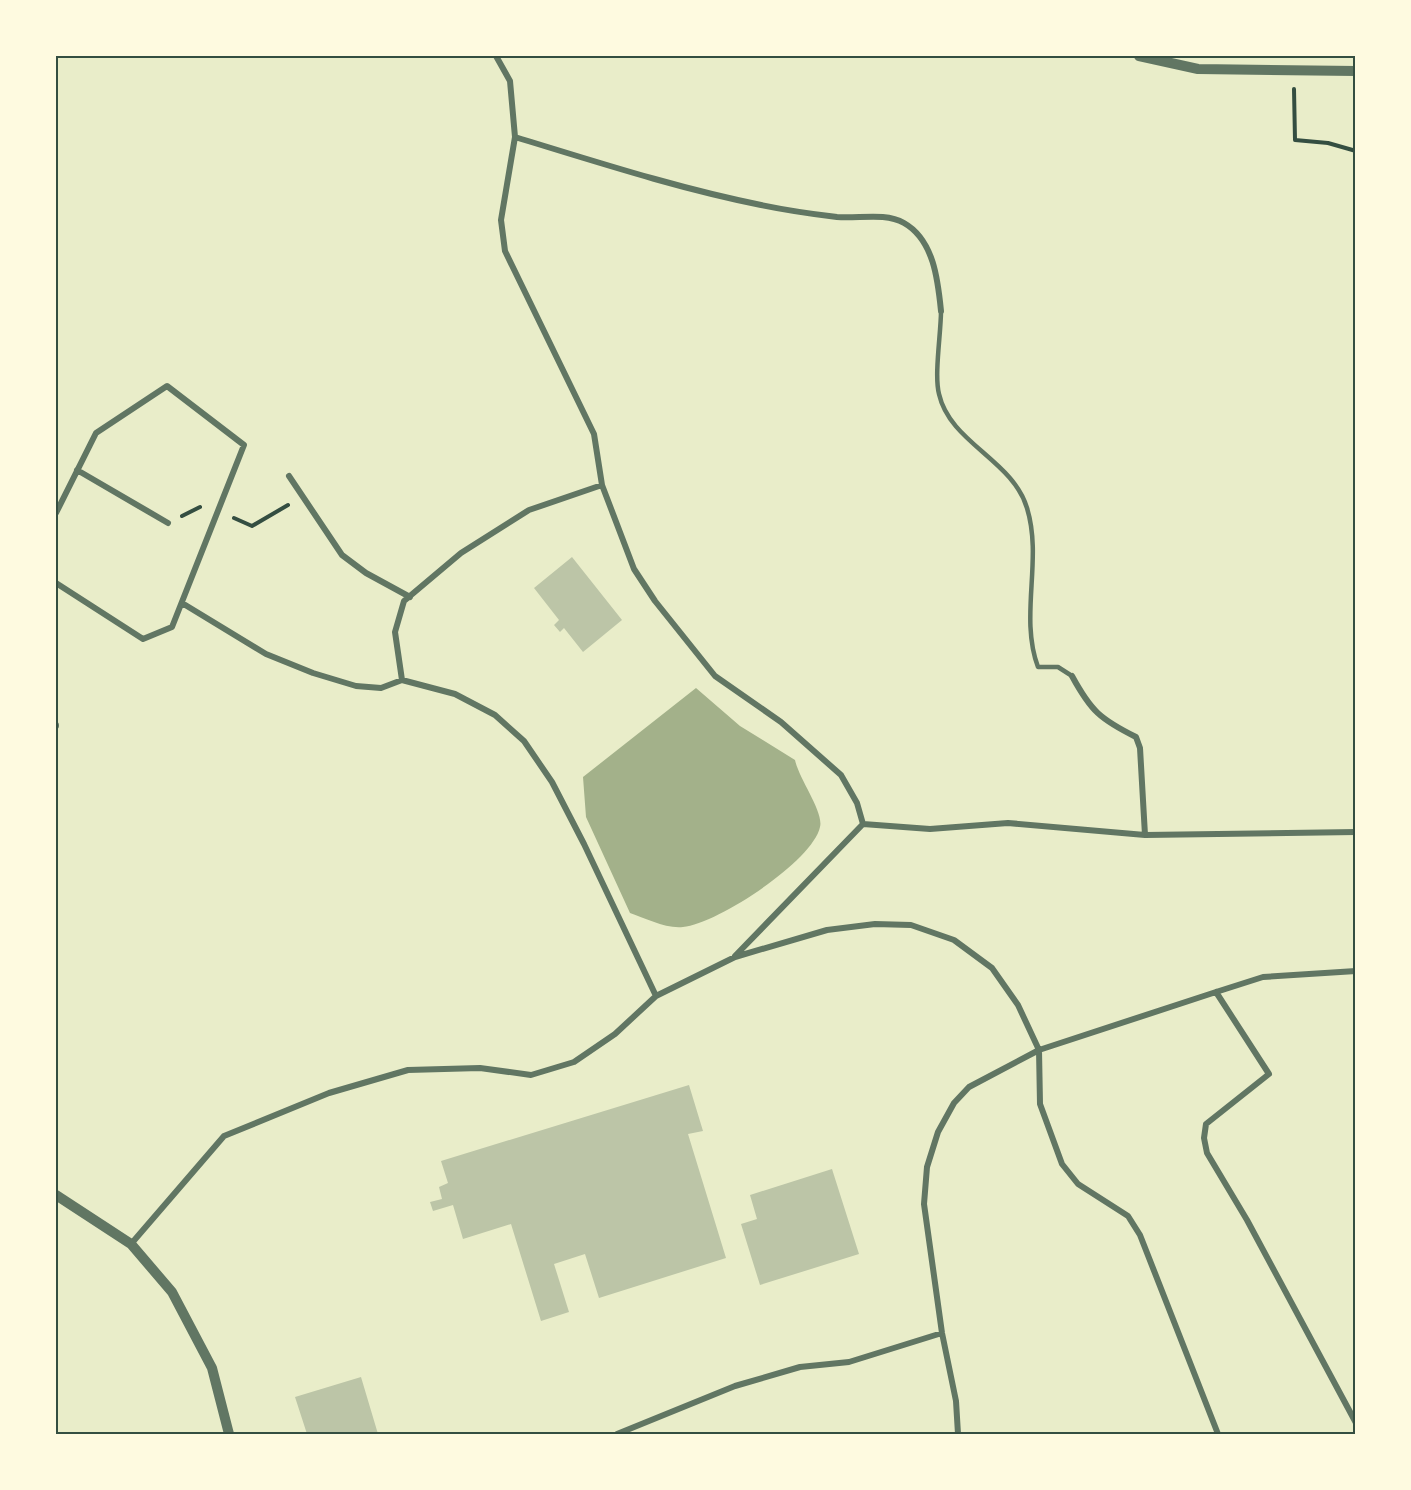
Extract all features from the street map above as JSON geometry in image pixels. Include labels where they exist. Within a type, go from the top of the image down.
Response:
[{"type":"street","points":[[496,56],[510,81],[516,137],[501,220],[505,250],[594,434],[602,484],[634,569],[655,601],[715,676],[781,722],[841,775],[857,803],[863,825]]},
{"type":"street","points":[[1139,56],[1198,69],[1356,71]]},
{"type":"street","points":[[516,137],[666,183],[762,205],[839,217],[873,217],[903,222],[921,236],[930,254],[937,277],[941,311]]},
{"type":"street","points":[[56,513],[96,433],[167,386],[244,445],[172,627],[143,639],[56,583]]},
{"type":"street","points":[[77,470],[168,523]]},
{"type":"street","points":[[289,476],[342,555],[366,573],[410,597]]},
{"type":"street","points":[[402,680],[395,632],[405,601],[461,553],[529,510],[602,484]]},
{"type":"street","points":[[182,603],[266,654],[313,673],[356,686],[381,688],[402,680],[455,694],[495,716],[524,741],[552,782],[656,996]]},
{"type":"street","points":[[1072,676],[1087,704],[1107,723],[1136,737],[1140,748],[1145,835]]},
{"type":"street","points":[[735,957],[863,825],[930,829],[1008,823],[1145,835],[1356,832]]},
{"type":"street","points":[[131,1244],[224,1136],[329,1093],[408,1070],[480,1068],[531,1075],[574,1062],[615,1034],[656,996],[735,957],[827,930],[875,924],[911,925],[954,940],[992,968],[1018,1005],[1039,1050],[1040,1104],[1062,1164],[1078,1184],[1128,1216],[1140,1235],[1218,1434]]},
{"type":"street","points":[[958,1434],[956,1401],[942,1333],[924,1204],[927,1167],[938,1132],[954,1103],[969,1088],[1039,1050],[1263,977],[1356,971]]},
{"type":"street","points":[[1216,992],[1269,1074],[1206,1124],[1204,1138],[1207,1153],[1247,1220],[1356,1423]]},
{"type":"street","points":[[56,1195],[131,1244],[172,1292],[212,1368],[229,1434]]},
{"type":"street","points":[[617,1434],[735,1386],[800,1367],[849,1362],[942,1333]]},
{"type":"lane","points":[[941,311],[938,393],[947,413],[1012,477],[1027,505],[1032,525],[1029,608],[1033,653],[1038,667],[1058,667],[1072,676]]},
{"type":"path","points":[[1293,70],[1295,140],[1328,143],[1356,151]]},
{"type":"path","points":[[168,523],[204,505],[252,526],[303,497]]},
{"type":"shaded area","points":[[696,688],[740,726],[795,760],[815,804],[820,827],[813,841],[800,857],[762,889],[718,915],[698,923],[676,927],[663,925],[630,913],[586,817],[583,777]]},
{"type":"building","points":[[572,557],[622,620],[583,652],[564,628],[560,632],[554,625],[559,620],[534,588]]},
{"type":"building","points":[[689,1085],[703,1131],[688,1134],[726,1258],[599,1298],[585,1254],[554,1264],[569,1312],[541,1321],[511,1224],[463,1239],[453,1205],[433,1211],[430,1202],[442,1199],[439,1187],[448,1183],[441,1161]]},
{"type":"building","points":[[832,1169],[859,1254],[760,1285],[741,1224],[757,1219],[750,1195]]},
{"type":"building","points":[[361,1377],[378,1434],[307,1434],[295,1397]]}]
